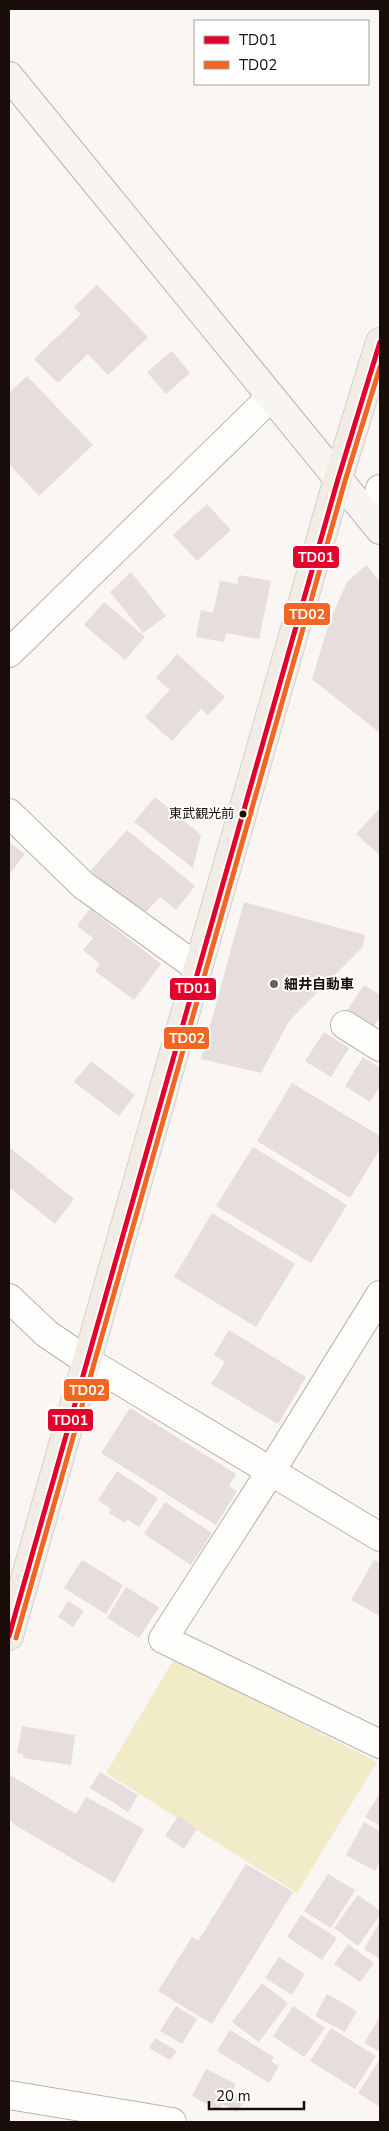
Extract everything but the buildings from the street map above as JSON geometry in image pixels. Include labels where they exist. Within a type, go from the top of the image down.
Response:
[{"type":"main road","points":[[9,1636],[338,479],[380,342]]},
{"type":"street","points":[[9,76],[376,525]]},
{"type":"street","points":[[9,653],[271,397]]},
{"type":"street","points":[[376,525],[380,489]]},
{"type":"street","points":[[9,813],[83,886],[198,968]]},
{"type":"street","points":[[345,1025],[380,1047]]},
{"type":"street","points":[[380,1295],[271,1471],[163,1639],[380,1744]]},
{"type":"street","points":[[9,1298],[47,1334],[87,1361],[380,1537]]},
{"type":"street","points":[[9,2095],[172,2122]]},
{"type":"shaded area","points":[[174,1659],[377,1762],[297,1893],[106,1773]]},
{"type":"transit line","name":"TD01","points":[[9,1636],[338,479],[380,342]]},
{"type":"transit line","name":"TD02","points":[[16,1638],[345,481],[380,367]]},
{"type":"place","name":"東武観光前","points":[[243,814]]},
{"type":"place","name":"細井自動車","points":[[274,984]]}]
